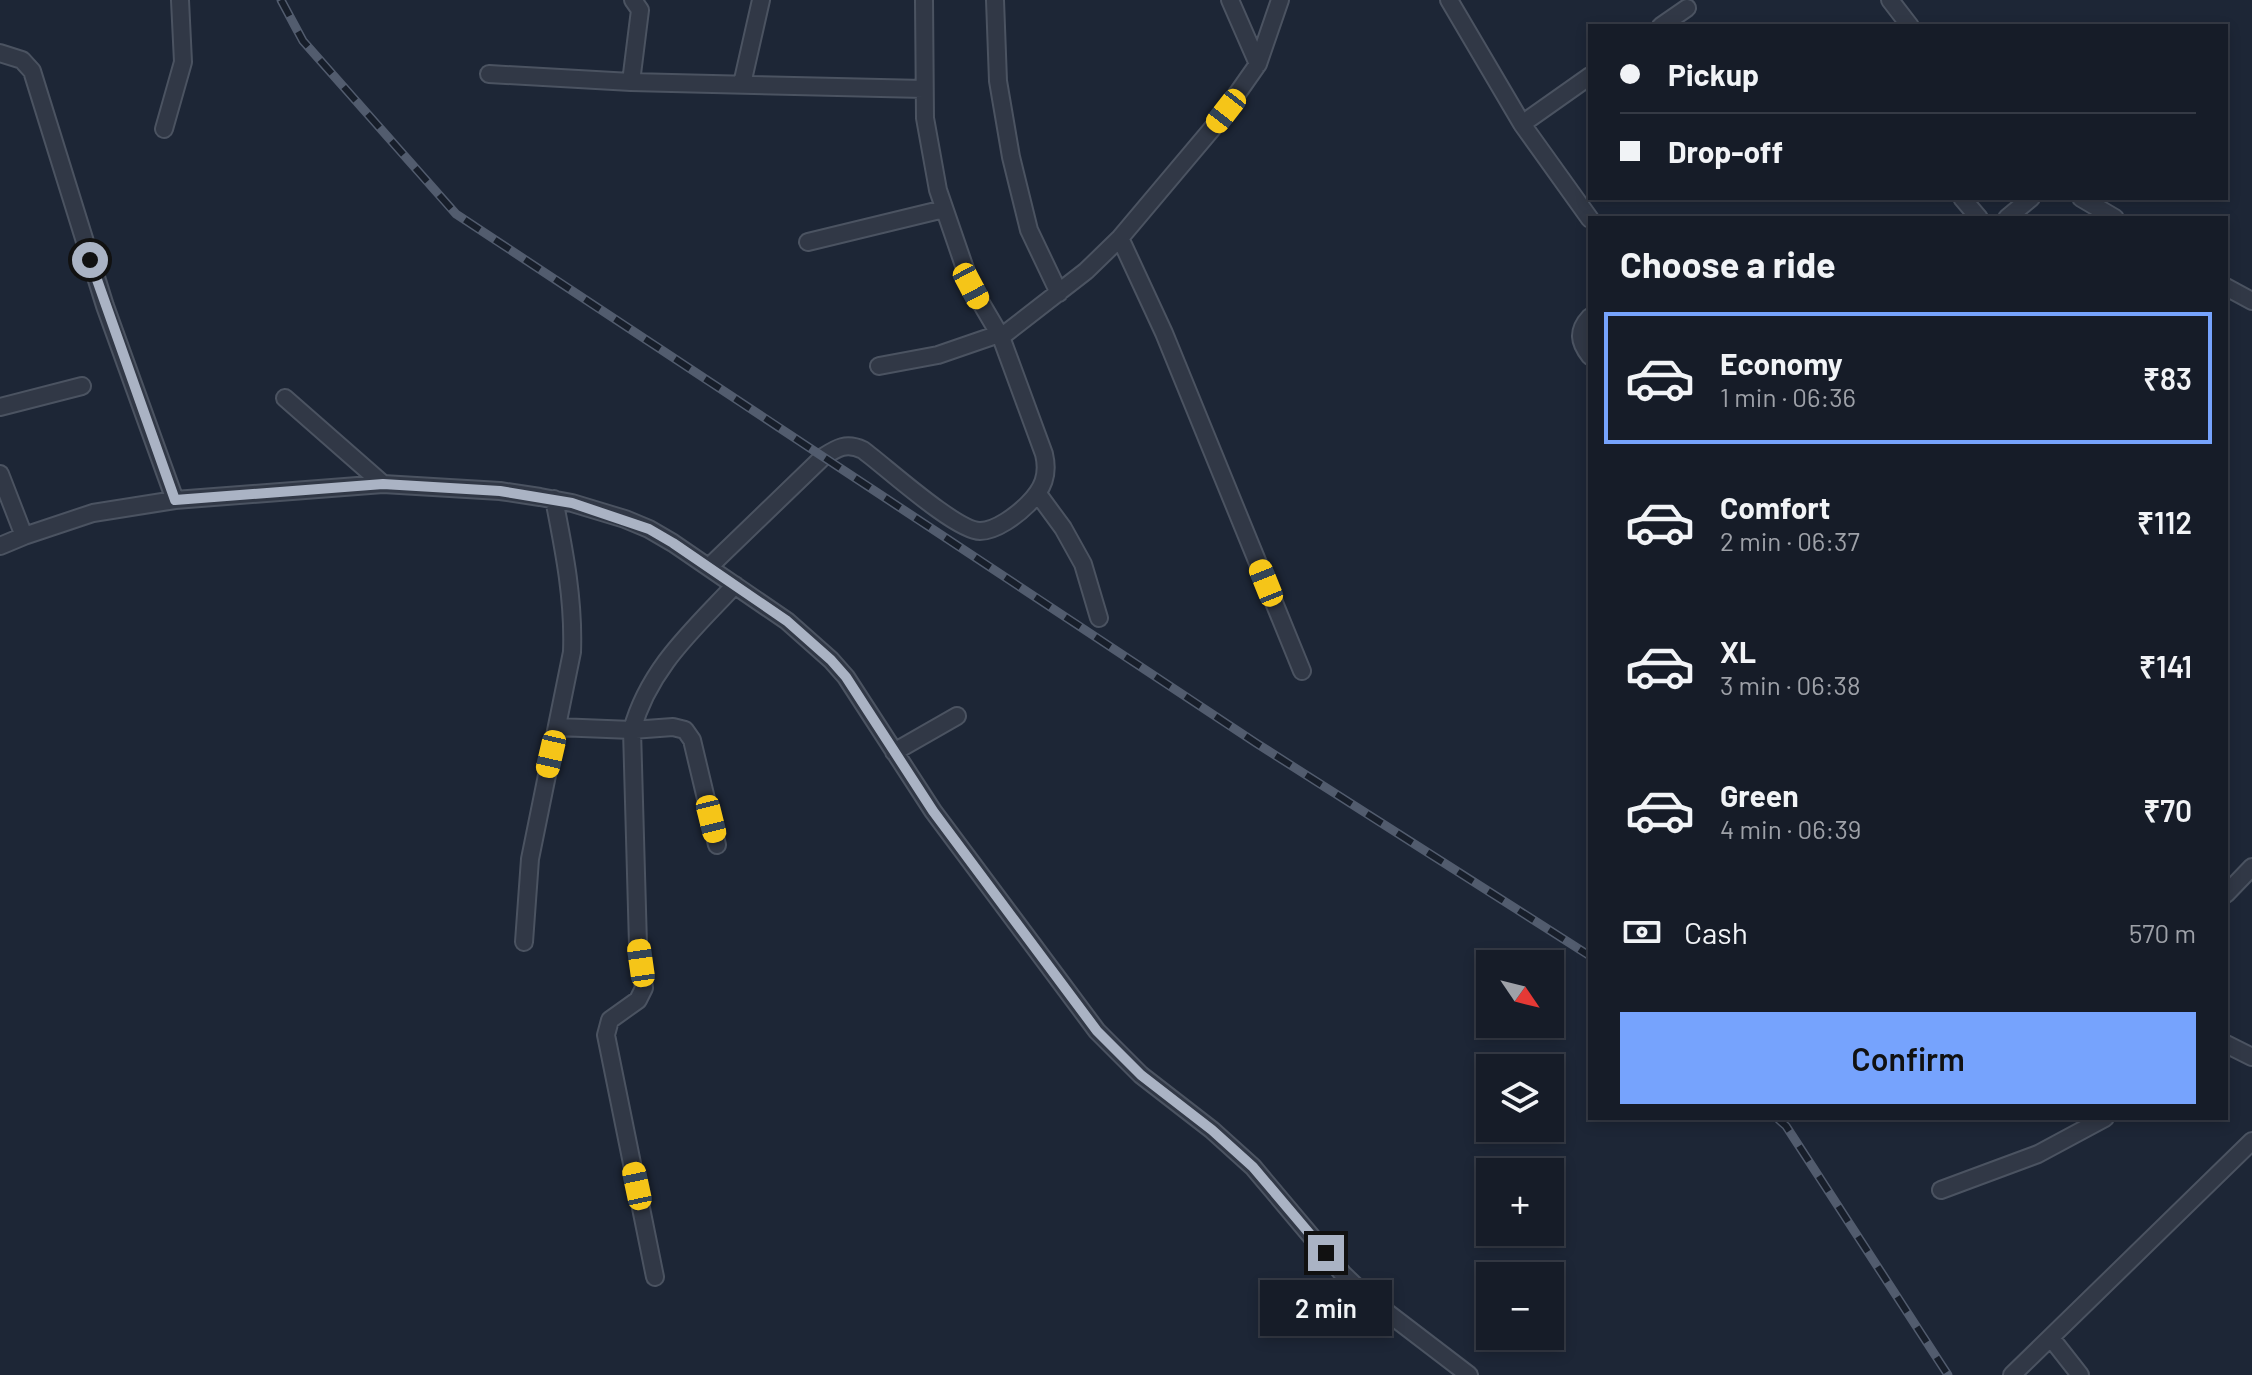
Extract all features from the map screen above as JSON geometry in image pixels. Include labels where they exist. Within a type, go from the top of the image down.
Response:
[{"type":"street","points":[[164,129],[183,62],[180,0]]},
{"type":"street","points":[[631,82],[640,10],[633,0]]},
{"type":"street","points":[[742,84],[761,0]]},
{"type":"street","points":[[709,567],[823,457],[839,447],[863,450],[954,521],[973,530],[990,529],[1022,511],[1038,494],[1046,474],[1046,464],[1000,336],[971,286],[944,209],[925,118],[924,0]]},
{"type":"street","points":[[995,0],[998,81],[1011,157],[1029,230],[1059,293]]},
{"type":"street","points":[[1230,0],[1258,64]]},
{"type":"street","points":[[879,366],[916,361],[1000,336],[1059,293],[1120,238],[1229,107],[1258,64],[1280,0]]},
{"type":"street","points":[[1449,0],[1522,124],[1588,216]]},
{"type":"street","points":[[1890,0],[1908,24]]},
{"type":"street","points":[[1663,24],[1689,3]]},
{"type":"street","points":[[0,53],[22,60],[32,71],[105,306],[175,500]]},
{"type":"street","points":[[489,74],[631,82],[924,89]]},
{"type":"street","points":[[1522,124],[1588,77]]},
{"type":"street","points":[[1964,200],[1977,216]]},
{"type":"street","points":[[2009,216],[2029,200]]},
{"type":"street","points":[[2084,200],[2112,216]]},
{"type":"street","points":[[808,242],[944,209]]},
{"type":"street","points":[[1120,238],[1164,333],[1302,671]]},
{"type":"street","points":[[2228,288],[2252,301]]},
{"type":"street","points":[[1588,320],[1580,334],[1588,353]]},
{"type":"street","points":[[0,407],[82,386]]},
{"type":"street","points":[[285,398],[383,484]]},
{"type":"street","points":[[0,474],[24,536]]},
{"type":"street","points":[[0,546],[93,513],[175,500],[383,484],[500,491],[554,499],[649,529],[787,621],[831,660],[846,677],[940,821],[1097,1031],[1141,1075],[1212,1130],[1253,1167],[1343,1274],[1367,1297],[1469,1375]]},
{"type":"street","points":[[1038,494],[1063,528],[1083,564],[1099,618]]},
{"type":"street","points":[[524,942],[530,859],[538,808],[572,652],[567,564],[554,499]]},
{"type":"street","points":[[655,1277],[606,1035],[610,1020],[638,1000],[644,988],[638,945],[632,730],[639,706],[660,668],[735,585]]},
{"type":"street","points":[[894,752],[957,716]]},
{"type":"street","points":[[557,727],[632,730],[673,727],[689,734],[717,845]]},
{"type":"street","points":[[2228,892],[2252,867]]},
{"type":"street","points":[[2228,1045],[2252,1057]]},
{"type":"street","points":[[1941,1190],[2038,1154],[2101,1120]]},
{"type":"street","points":[[2012,1375],[2252,1141]]},
{"type":"street","points":[[2051,1338],[2080,1375]]},
{"type":"railway","points":[[281,0],[303,41],[456,214],[1256,743],[1588,955]]},
{"type":"railway","points":[[1779,1120],[1948,1375]]},
{"type":"route","points":[[90,260],[175,500],[383,484],[500,491],[572,503],[649,529],[787,621],[846,677],[933,811],[1097,1031],[1141,1075],[1212,1130],[1253,1167],[1326,1253]]}]
